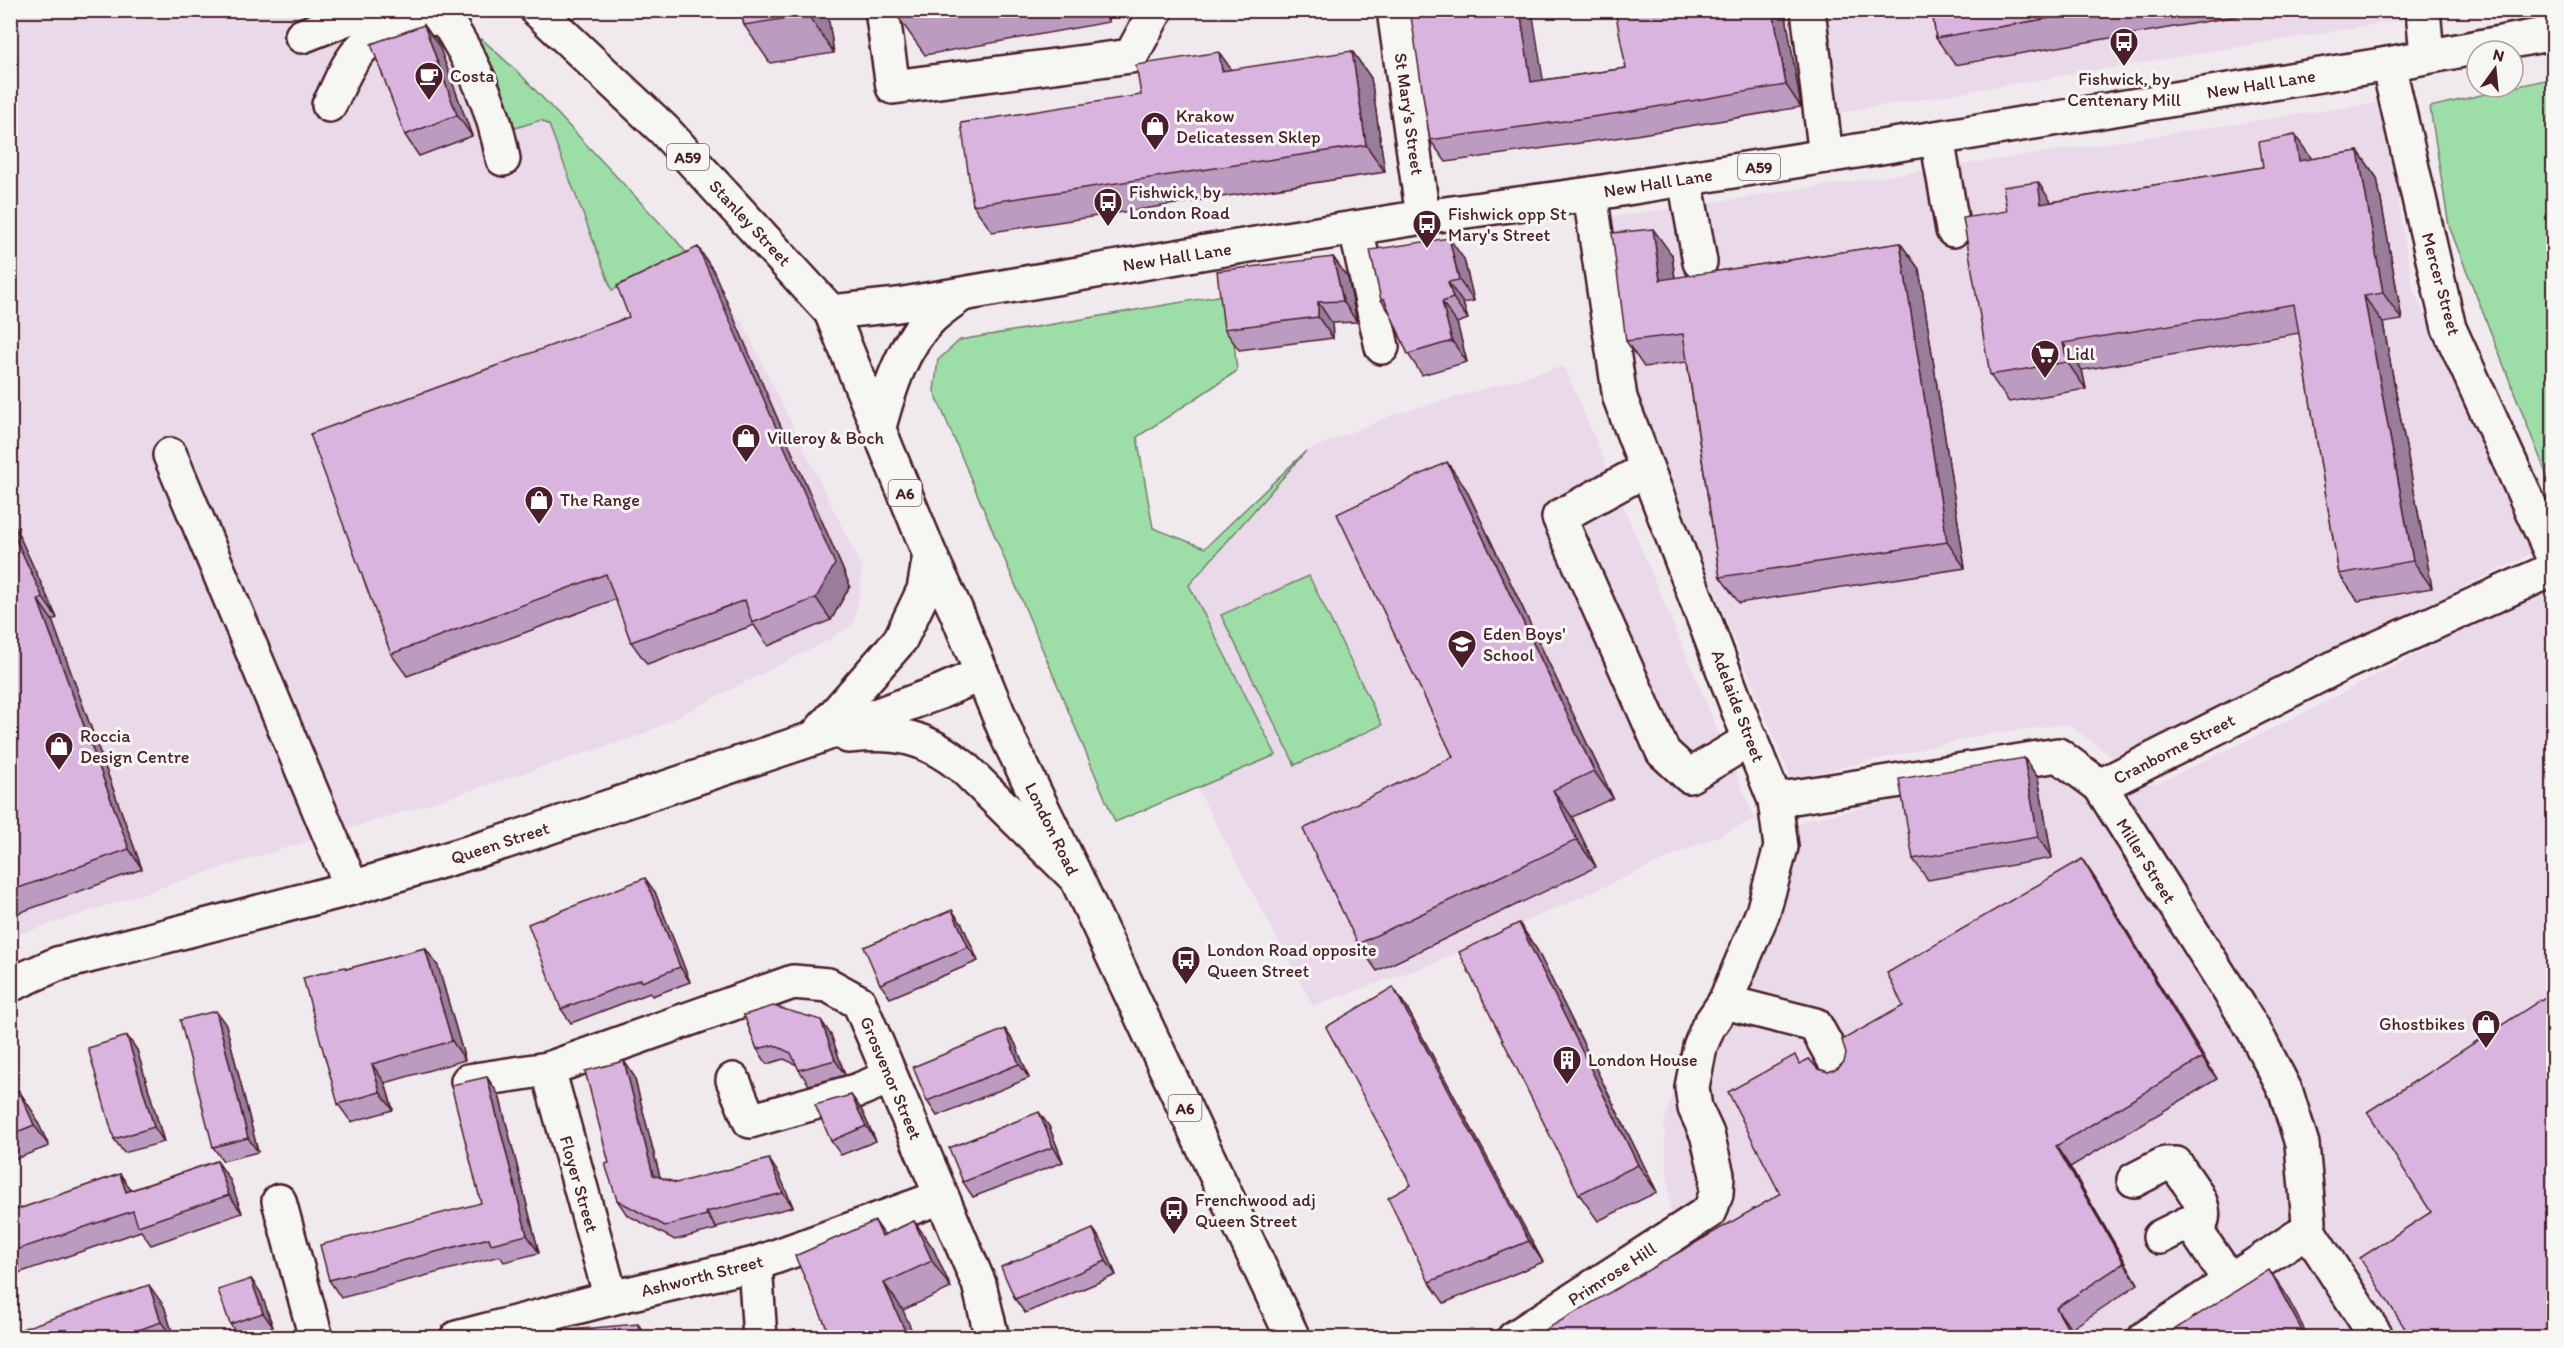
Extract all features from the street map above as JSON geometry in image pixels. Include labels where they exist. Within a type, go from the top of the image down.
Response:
[{"type":"main road","points":[[302,36],[368,10]]},
{"type":"main road","name":"Stanley Street","points":[[537,10],[664,130],[831,312]]},
{"type":"main road","points":[[882,10],[893,87],[1131,56],[1156,10]]},
{"type":"main road","name":"St Mary's Street","points":[[1394,10],[1423,217]]},
{"type":"main road","points":[[1808,10],[1826,156]]},
{"type":"main road","points":[[2423,10],[2427,56]]},
{"type":"main road","points":[[329,105],[351,62],[375,34],[405,21],[444,17],[464,46],[480,84],[500,141],[503,159]]},
{"type":"main road","name":"New Hall Lane","points":[[831,312],[898,305],[1423,217],[1685,179],[2388,64],[2553,33]]},
{"type":"main road","name":"Mercer Street","points":[[2388,64],[2449,328],[2553,559]]},
{"type":"main road","points":[[1937,138],[1953,230]]},
{"type":"main road","points":[[1685,179],[1700,262]]},
{"type":"main road","name":"Adelaide Street","points":[[1590,194],[1620,398],[1775,800],[1781,847],[1762,912],[1725,1002],[1708,1027],[1700,1047],[1692,1088],[1695,1108],[1707,1134],[1717,1175],[1716,1194],[1710,1211]]},
{"type":"main road","points":[[1356,229],[1382,347]]},
{"type":"main road","points":[[879,427],[890,387],[915,339],[930,318],[963,294]]},
{"type":"main road","name":"London Road","points":[[831,312],[930,555],[1009,740],[1077,878],[1293,1338]]},
{"type":"main road","points":[[170,456],[352,888]]},
{"type":"main road","points":[[1647,470],[1559,517],[1663,752],[1689,776],[1751,740]]},
{"type":"main road","points":[[815,738],[900,640],[924,590],[930,555]]},
{"type":"main road","name":"Cranborne Street","points":[[1775,800],[2058,756],[2100,786],[2344,663],[2553,569]]},
{"type":"main road","name":"Queen Street","points":[[10,986],[57,964],[352,888],[504,842],[815,738],[940,692],[981,674]]},
{"type":"main road","points":[[815,738],[881,732],[926,741],[963,767],[1077,878]]},
{"type":"main road","name":"Miller Street","points":[[2100,786],[2192,936],[2254,1030],[2286,1092],[2302,1143],[2309,1222],[2307,1229]]},
{"type":"main road","name":"Grosvenor Street","points":[[468,1081],[548,1070],[793,982],[828,985],[859,1002],[979,1284],[992,1338]]},
{"type":"main road","points":[[1725,1002],[1815,1025],[1842,1074]]},
{"type":"main road","name":"Floyer Street","points":[[548,1070],[611,1298]]},
{"type":"main road","points":[[733,1080],[750,1121],[856,1090],[891,1077]]},
{"type":"main road","points":[[2134,1180],[2165,1164],[2176,1164],[2203,1206],[2203,1219],[2196,1231]]},
{"type":"main road","name":"Ashworth Street","points":[[457,1338],[755,1264],[941,1197]]},
{"type":"main road","points":[[279,1201],[316,1338]]},
{"type":"main road","name":"Primrose Hill","points":[[1514,1338],[1710,1211]]},
{"type":"main road","points":[[2160,1237],[2186,1224],[2196,1231],[2230,1281]]},
{"type":"main road","points":[[2145,1338],[2307,1229],[2377,1338]]},
{"type":"main road","points":[[755,1264],[760,1338]]},
{"type":"shaded area","points":[[1793,10],[2455,11],[1812,117]]},
{"type":"shaded area","points":[[10,11],[451,11],[522,76],[676,240],[742,322],[862,568],[860,595],[853,624],[823,643],[641,735],[214,870],[11,937]]},
{"type":"shaded area","points":[[2382,102],[2413,290],[2534,552],[2116,760],[2068,724],[1987,734],[1791,779],[1628,376],[1607,218]]},
{"type":"shaded area","name":"Eden Boys' School","points":[[1564,366],[1755,819],[1434,963],[1313,1006],[1197,788],[1276,755],[1189,585],[1306,451],[1393,415]]},
{"type":"shaded area","points":[[2543,588],[2553,597],[2553,1337],[1542,1338],[1675,1276],[1664,1123],[1698,1010],[1802,821],[1992,780],[2057,771],[2100,786],[2156,784],[2306,712]]},
{"type":"green space","points":[[482,39],[522,76],[676,240],[692,260],[612,290],[549,125],[541,120],[502,132],[470,44]]},
{"type":"green space","points":[[2554,78],[2553,491],[2449,226],[2430,107],[2465,99],[2525,99],[2525,85]]},
{"type":"green space","points":[[1229,294],[1237,371],[1137,437],[1153,528],[1205,548],[1306,451],[1189,585],[1276,755],[1115,822],[934,391],[938,360],[960,340]]},
{"type":"green space","points":[[1309,576],[1382,725],[1295,765],[1221,615]]},
{"type":"building","points":[[741,10],[807,10],[808,15],[744,25]]},
{"type":"building","points":[[897,10],[937,10],[898,17]]},
{"type":"building","points":[[1410,10],[1520,10],[1531,82],[1626,68],[1615,10],[1773,10],[1786,85],[1620,113],[1430,140]]},
{"type":"building","points":[[1932,10],[2096,10],[1936,38]]},
{"type":"building","name":"Costa","points":[[424,25],[457,115],[405,135],[371,44]]},
{"type":"building","points":[[1352,51],[1366,145],[973,205],[961,123],[1141,95],[1136,65],[1219,52],[1222,71]]},
{"type":"building","name":"Lidl","points":[[2295,135],[2299,161],[2358,151],[2383,293],[2364,296],[2413,561],[2339,574],[2294,304],[2063,343],[2067,362],[1990,375],[1963,218],[2007,211],[2003,187],[2038,182],[2041,204],[2263,167],[2259,142]]},
{"type":"building","points":[[1653,229],[1660,280],[1900,243],[1947,542],[1720,577],[1683,334],[1626,341],[1612,233]]},
{"type":"building","points":[[1449,238],[1459,280],[1448,282],[1453,298],[1442,302],[1452,341],[1408,354],[1384,299],[1381,300],[1370,250]]},
{"type":"building","name":"The Range","points":[[698,247],[835,564],[816,598],[752,623],[745,600],[631,642],[606,574],[391,654],[310,434],[629,317],[617,286]]},
{"type":"building","points":[[1333,257],[1343,301],[1318,302],[1318,317],[1224,329],[1217,271]]},
{"type":"building","points":[[1447,462],[1594,771],[1553,790],[1577,840],[1358,944],[1303,829],[1453,757],[1337,514]]},
{"type":"building","name":"Roccia Design Centre","points":[[10,527],[43,598],[38,600],[129,849],[10,891]]},
{"type":"building","points":[[2024,758],[2038,837],[1913,859],[1899,779]]},
{"type":"building","points":[[2082,859],[2202,1058],[2056,1146],[2124,1263],[2056,1308],[2073,1338],[1537,1338],[1536,1335],[1780,1194],[1728,1092],[1795,1055],[1799,1064],[1809,1059],[1818,1069],[1828,1072],[1837,1069],[1844,1062],[1846,1054],[1842,1040],[1903,1006],[1887,973]]},
{"type":"building","points":[[645,878],[680,967],[561,1009],[528,924]]},
{"type":"building","points":[[952,910],[968,947],[880,984],[864,947]]},
{"type":"building","name":"London House","points":[[1519,923],[1638,1165],[1579,1194],[1459,952]]},
{"type":"building","points":[[425,948],[452,1041],[372,1064],[380,1092],[338,1104],[303,978]]},
{"type":"building","points":[[1393,987],[1529,1241],[1429,1282],[1388,1198],[1411,1185],[1326,1027]]},
{"type":"building","points":[[2553,992],[2553,1338],[2411,1338],[2360,1258],[2431,1212],[2367,1112]]},
{"type":"building","points":[[773,1006],[821,1020],[835,1060],[799,1070],[791,1053],[774,1045],[757,1049],[744,1015]]},
{"type":"building","points":[[216,1011],[248,1138],[213,1147],[180,1020]]},
{"type":"building","points":[[1005,1029],[1019,1064],[927,1101],[913,1067]]},
{"type":"building","points":[[127,1036],[154,1127],[114,1139],[88,1048]]},
{"type":"building","points":[[624,1061],[653,1175],[676,1183],[769,1159],[783,1193],[706,1212],[707,1215],[665,1226],[617,1200],[605,1164],[609,1163],[585,1071]]},
{"type":"building","points":[[487,1077],[527,1235],[491,1244],[489,1238],[329,1280],[320,1245],[481,1203],[451,1085]]},
{"type":"building","points":[[19,1091],[34,1125],[10,1135],[10,1094]]},
{"type":"building","points":[[851,1095],[866,1126],[831,1141],[815,1105]]},
{"type":"building","points":[[1039,1112],[1053,1147],[963,1182],[949,1148]]},
{"type":"building","points":[[217,1161],[229,1195],[138,1226],[133,1211],[10,1252],[10,1212],[120,1174],[126,1192]]},
{"type":"building","points":[[875,1221],[882,1236],[914,1221],[932,1261],[884,1283],[908,1338],[819,1338],[829,1333],[795,1256]]},
{"type":"building","points":[[1093,1229],[1106,1261],[1015,1299],[1001,1267]]},
{"type":"building","points":[[2269,1270],[2306,1338],[2175,1338],[2172,1331]]},
{"type":"building","points":[[251,1279],[263,1313],[230,1324],[218,1290]]},
{"type":"building","points":[[149,1285],[161,1322],[116,1338],[10,1338],[10,1333]]},
{"type":"building","points":[[638,1324],[640,1338],[537,1338],[536,1333]]},
{"type":"place","name":"Fishwick, by Centenary Mill","points":[[2124,68]]},
{"type":"place","name":"Costa","points":[[429,102]]},
{"type":"place","name":"Krakow Delicatessen Sklep","points":[[1155,152]]},
{"type":"place","name":"Fishwick, by London Road","points":[[1108,228]]},
{"type":"place","name":"Fishwick opp St Mary's Street","points":[[1427,250]]},
{"type":"place","name":"Lidl","points":[[2045,380]]},
{"type":"place","name":"Villeroy & Boch","points":[[746,464]]},
{"type":"place","name":"The Range","points":[[539,526]]},
{"type":"place","name":"Eden Boys' School","points":[[1462,670]]},
{"type":"place","name":"Roccia Design Centre","points":[[59,772]]},
{"type":"place","name":"London Road opposite Queen Street","points":[[1186,986]]},
{"type":"place","name":"Ghostbikes","points":[[2486,1050]]},
{"type":"place","name":"London House","points":[[1567,1086]]},
{"type":"place","name":"Frenchwood adj Queen Street","points":[[1174,1236]]}]
